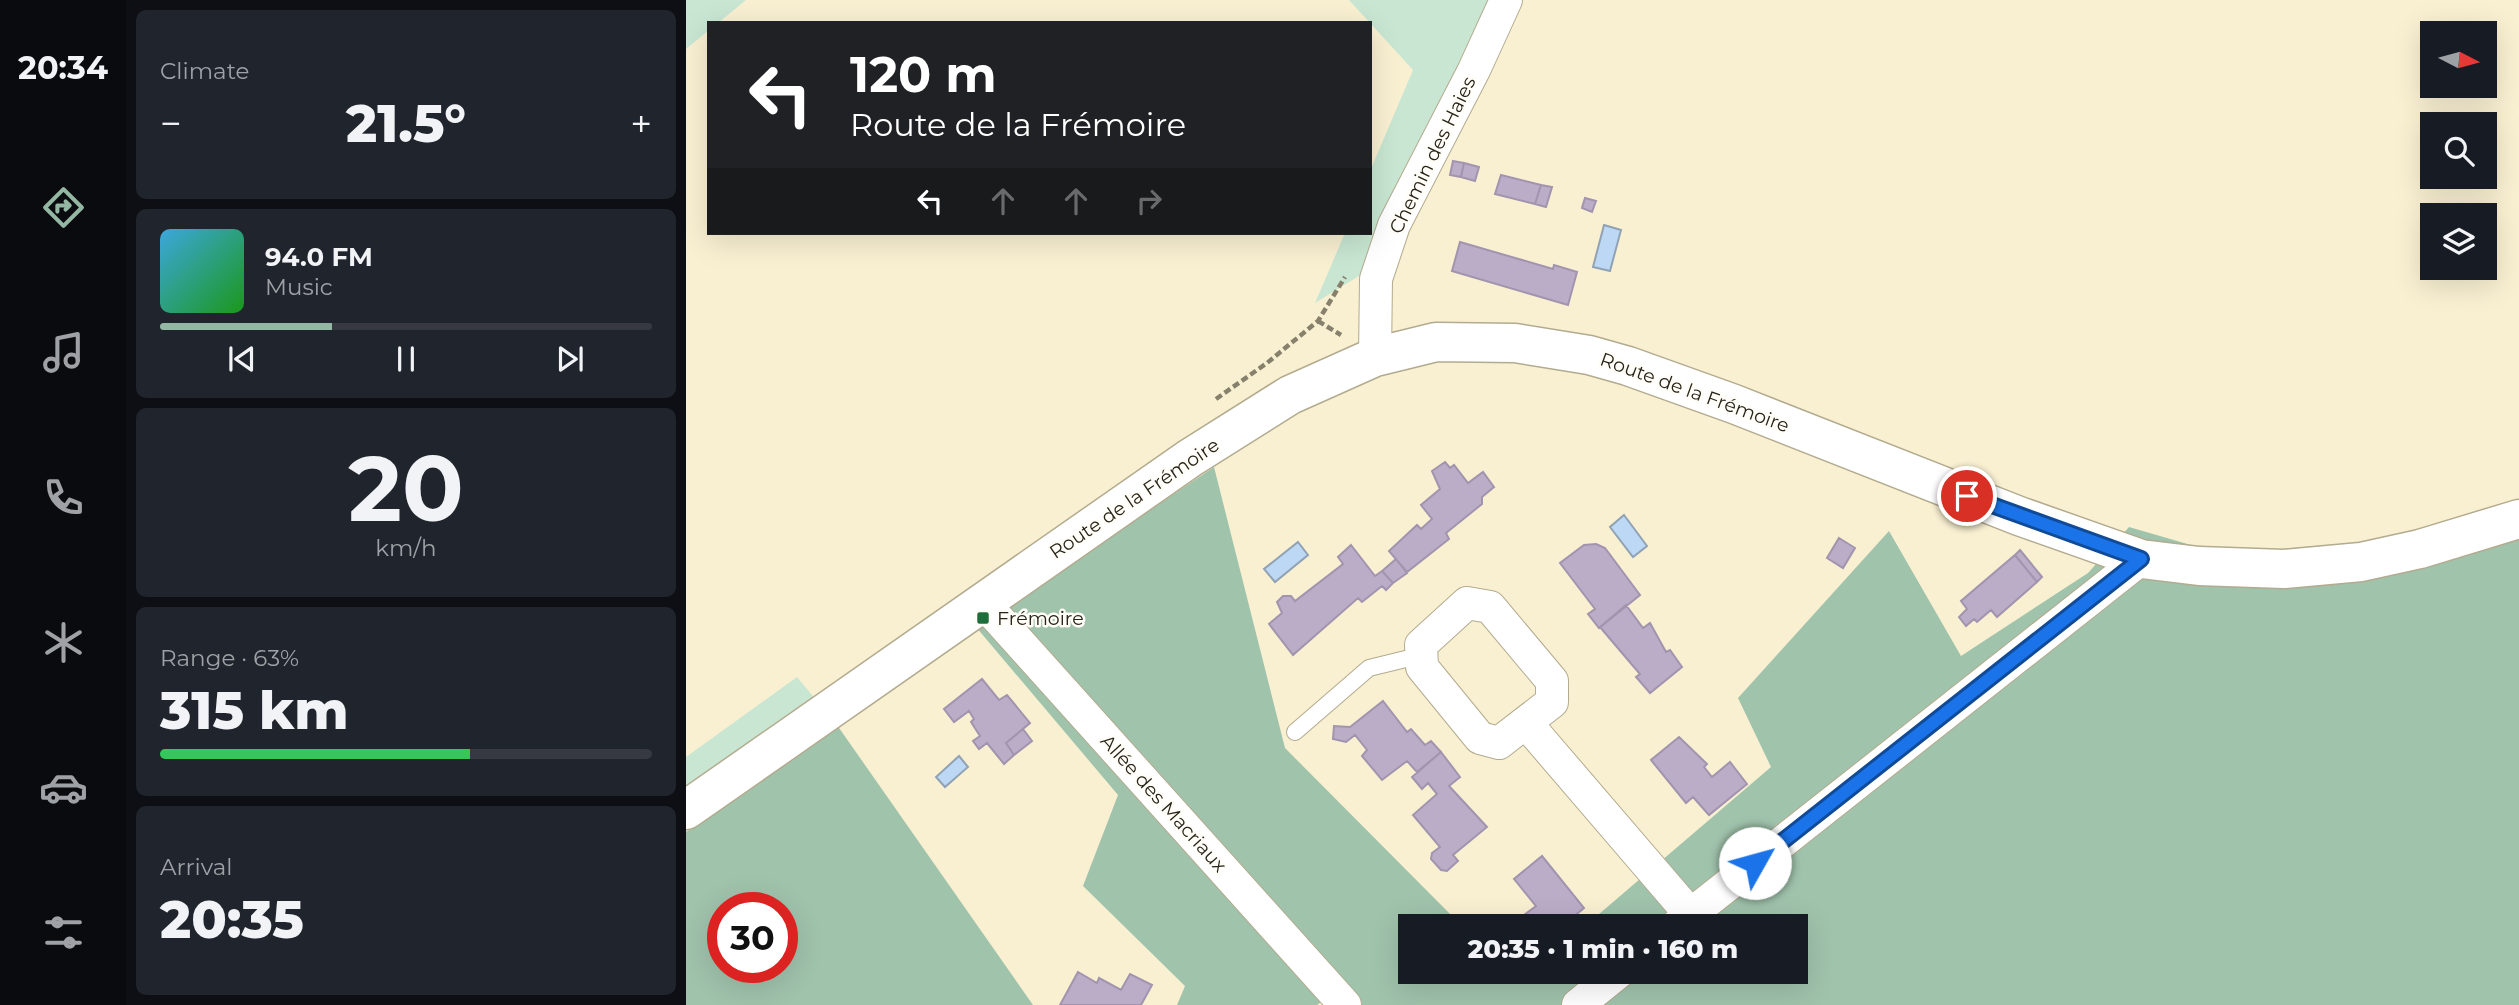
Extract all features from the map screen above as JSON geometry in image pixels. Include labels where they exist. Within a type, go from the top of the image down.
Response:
[{"type":"street","name":"Chemin des Haies","points":[[1375,357],[1376,279],[1394,225],[1474,70],[1506,0]]},
{"type":"street","name":"Route de la Frémoire","points":[[686,810],[1190,458],[1290,395],[1375,357],[1436,342],[1515,343],[1589,355],[1734,404],[2019,516],[2141,559],[2199,566],[2284,569],[2361,562],[2420,549],[2519,519]]},
{"type":"street","points":[[1691,914],[2141,559]]},
{"type":"street","name":"Allée des Macriaux","points":[[983,602],[1345,1005]]},
{"type":"street","points":[[1467,603],[1490,607],[1552,681],[1552,702],[1527,724],[1499,743],[1480,738],[1422,667],[1421,645],[1467,603]]},
{"type":"street","points":[[1527,724],[1678,914]]},
{"type":"street","points":[[1578,1005],[1604,984]]},
{"type":"lane","points":[[1295,732],[1369,668],[1422,655]]},
{"type":"path","points":[[1210,403],[1267,363],[1318,321],[1349,267]]},
{"type":"green space","points":[[686,0],[746,0],[720,21],[707,21],[707,32],[686,49]]},
{"type":"green space","points":[[1349,0],[1488,0],[1362,274],[1315,303],[1344,235],[1372,235],[1372,166],[1413,70],[1372,25],[1372,21],[1368,21]]},
{"type":"green space","points":[[1214,467],[1285,748],[1450,914],[1398,914],[1398,984],[1808,984],[1808,914],[1599,914],[1771,767],[1738,698],[1889,531],[1961,656],[2088,573],[2129,527],[2222,554],[2376,541],[2519,499],[2519,1005],[1358,1005],[1334,993],[1317,1005],[1177,1005],[1185,986],[1083,886],[1118,795],[976,627]]},
{"type":"green space","points":[[797,677],[837,725],[686,832],[686,757]]},
{"type":"green space","points":[[837,725],[1033,1005],[686,1005],[686,832]]},
{"type":"water","points":[[1604,225],[1621,230],[1610,271],[1593,267]]},
{"type":"water","points":[[1624,515],[1647,546],[1633,557],[1610,527]]},
{"type":"water","points":[[1298,542],[1308,555],[1275,582],[1264,569]]},
{"type":"water","points":[[959,756],[968,767],[945,787],[936,777]]},
{"type":"building","points":[[1453,161],[1464,163],[1461,177],[1450,175]]},
{"type":"building","points":[[1464,163],[1479,167],[1475,181],[1461,177]]},
{"type":"building","points":[[1501,175],[1541,185],[1535,204],[1495,194]]},
{"type":"building","points":[[1541,185],[1552,187],[1546,207],[1535,204]]},
{"type":"building","points":[[1585,198],[1596,201],[1592,212],[1582,208]]},
{"type":"building","points":[[1460,242],[1553,269],[1554,265],[1577,272],[1568,305],[1452,271]]},
{"type":"building","points":[[1445,462],[1450,468],[1454,465],[1468,483],[1483,472],[1494,487],[1482,497],[1482,504],[1446,533],[1449,539],[1407,572],[1389,551],[1417,525],[1421,529],[1432,519],[1421,505],[1440,489],[1432,471]]},
{"type":"building","points":[[1839,538],[1855,548],[1843,568],[1827,558]]},
{"type":"building","points":[[1596,544],[1605,548],[1640,595],[1599,628],[1588,614],[1595,609],[1560,563],[1584,545]]},
{"type":"building","points":[[1351,545],[1375,576],[1382,571],[1393,583],[1386,590],[1382,586],[1362,602],[1358,598],[1293,655],[1269,624],[1282,613],[1277,602],[1283,596],[1291,596],[1295,601],[1343,564],[1338,557]]},
{"type":"building","points":[[2020,550],[2042,577],[2037,582],[2015,555]]},
{"type":"building","points":[[2015,555],[2037,582],[1997,617],[1991,610],[1977,622],[1974,619],[1966,626],[1959,617],[1967,609],[1961,601]]},
{"type":"building","points":[[1396,559],[1407,573],[1393,583],[1382,571]]},
{"type":"building","points":[[1626,605],[1643,628],[1650,623],[1666,652],[1670,650],[1682,667],[1650,693],[1636,677],[1640,674],[1600,627]]},
{"type":"building","points":[[982,679],[999,700],[1007,695],[1030,723],[1006,743],[1014,755],[1004,764],[987,743],[979,749],[973,741],[980,736],[971,722],[974,719],[969,711],[954,722],[944,709]]},
{"type":"building","points":[[1383,701],[1407,732],[1411,729],[1425,745],[1431,741],[1441,752],[1417,772],[1407,761],[1382,780],[1362,756],[1367,750],[1355,735],[1346,742],[1333,739],[1334,726],[1350,727]]},
{"type":"building","points":[[1023,729],[1032,741],[1014,755],[1006,743]]},
{"type":"building","points":[[1679,737],[1707,764],[1704,767],[1712,777],[1730,762],[1747,784],[1709,815],[1693,797],[1686,803],[1651,760]]},
{"type":"building","points":[[1441,752],[1460,777],[1449,786],[1487,827],[1453,855],[1458,861],[1447,871],[1441,870],[1431,859],[1432,853],[1440,847],[1413,815],[1437,794],[1428,783],[1422,789],[1412,777]]},
{"type":"building","points":[[1542,856],[1584,908],[1577,914],[1525,914],[1536,906],[1514,879]]},
{"type":"building","points":[[1078,972],[1097,983],[1099,978],[1121,990],[1130,974],[1152,985],[1141,1005],[1060,1005]]},
{"type":"place","name":"Frémoire","points":[[983,618]]},
{"type":"route","points":[[1755,863],[2141,559],[1967,496]]}]
